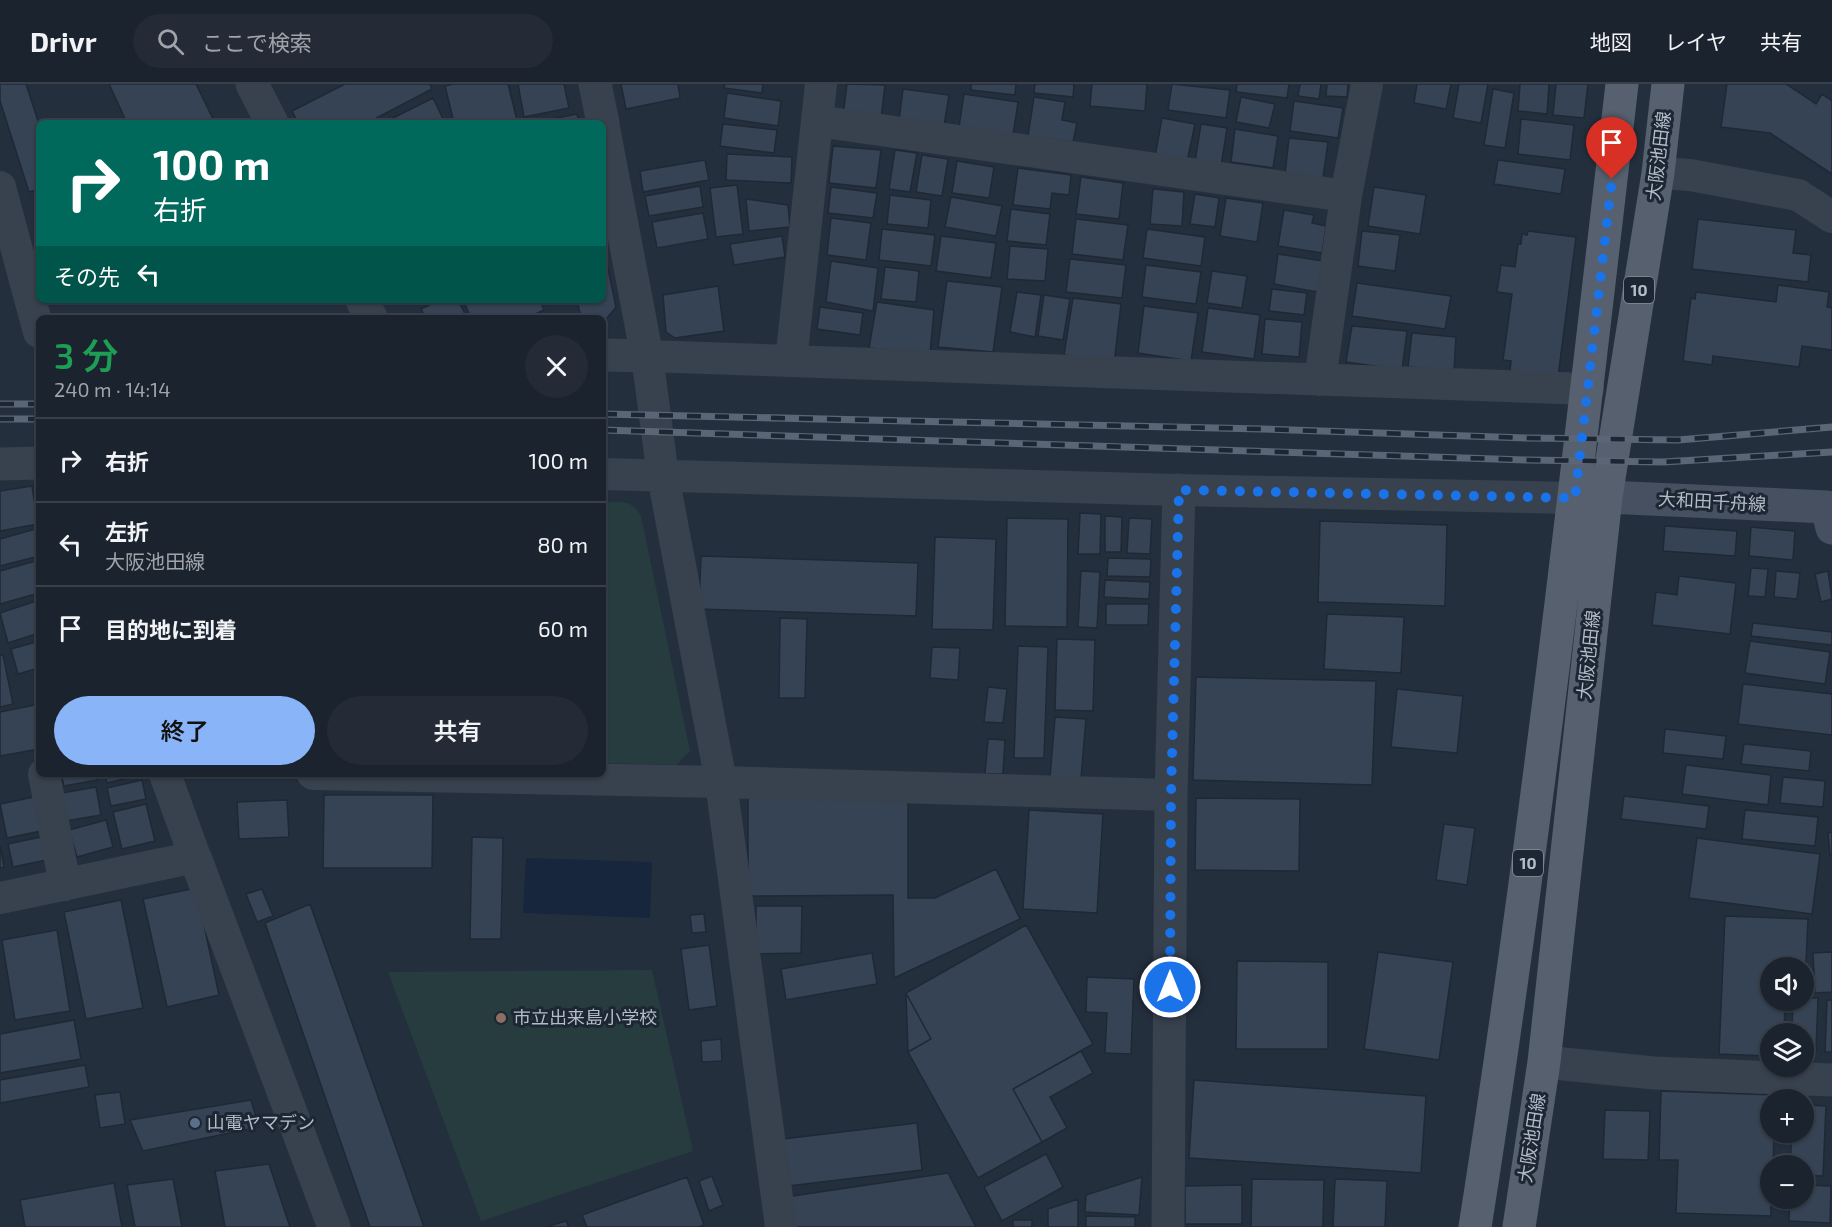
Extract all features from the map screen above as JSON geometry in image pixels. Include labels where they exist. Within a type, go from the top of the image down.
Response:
[{"type":"main road","name":"大阪池田線","points":[[1519,1227],[1544,1062],[1591,497],[1588,389],[1623,84]]},
{"type":"main road","name":"大阪池田線","points":[[1475,1227],[1591,497],[1658,173],[1668,84]]},
{"type":"main road","name":"大和田千舟線","points":[[1591,497],[1830,514]]},
{"type":"street","points":[[252,84],[270,120]]},
{"type":"street","points":[[595,84],[602,120]]},
{"type":"street","points":[[790,361],[821,84]]},
{"type":"street","points":[[1320,380],[1346,196],[1366,84]]},
{"type":"street","points":[[817,121],[1346,196]]},
{"type":"street","points":[[606,140],[647,356],[663,476],[721,782],[781,1227]]},
{"type":"street","points":[[1658,173],[1690,175],[1798,195],[1832,217]]},
{"type":"street","points":[[0,187],[36,321]]},
{"type":"street","points":[[606,355],[1588,389]]},
{"type":"street","points":[[0,464],[36,463]]},
{"type":"street","points":[[606,474],[1179,490],[1591,497]]},
{"type":"street","points":[[1168,1227],[1171,795],[1179,490]]},
{"type":"street","points":[[45,777],[65,885]]},
{"type":"street","points":[[166,777],[334,1227]]},
{"type":"street","points":[[466,777],[1171,795]]},
{"type":"street","points":[[0,898],[195,857]]},
{"type":"street","points":[[1544,1062],[1654,1073],[1832,1080]]},
{"type":"green space","points":[[606,502],[629,504],[641,516],[690,751],[676,765],[606,763]]},
{"type":"green space","points":[[652,970],[693,1151],[481,1221],[388,972]]},
{"type":"water","points":[[526,858],[652,862],[650,918],[523,913]]},
{"type":"building","points":[[0,84],[26,84],[38,120],[36,190],[29,192],[0,101]]},
{"type":"building","points":[[109,84],[196,84],[214,120],[126,120]]},
{"type":"building","points":[[345,84],[430,84],[432,89],[373,120],[296,120],[292,111]]},
{"type":"building","points":[[508,84],[517,120],[453,120],[445,86]]},
{"type":"building","points":[[518,84],[564,84],[569,108],[524,117]]},
{"type":"building","points":[[621,84],[678,84],[680,98],[626,109]]},
{"type":"building","points":[[725,84],[763,84],[762,93],[724,88]]},
{"type":"building","points":[[847,84],[885,85],[881,119],[843,115]]},
{"type":"building","points":[[971,84],[1016,84],[1015,95],[971,90]]},
{"type":"building","points":[[1035,84],[1074,84],[1073,97],[1034,93]]},
{"type":"building","points":[[1092,84],[1147,84],[1145,111],[1090,106]]},
{"type":"building","points":[[1172,84],[1230,90],[1226,118],[1168,110]]},
{"type":"building","points":[[1237,84],[1289,84],[1287,98],[1236,92]]},
{"type":"building","points":[[1300,84],[1321,84],[1319,99],[1298,96]]},
{"type":"building","points":[[1327,84],[1348,84],[1347,97],[1326,96]]},
{"type":"building","points":[[1417,84],[1451,84],[1446,109],[1414,103]]},
{"type":"building","points":[[1459,84],[1488,84],[1481,123],[1453,118]]},
{"type":"building","points":[[1520,84],[1549,84],[1547,114],[1518,111]]},
{"type":"building","points":[[1556,84],[1588,84],[1584,118],[1553,115]]},
{"type":"building","points":[[1727,84],[1786,84],[1816,104],[1822,94],[1832,101],[1832,174],[1770,133],[1721,127]]},
{"type":"building","points":[[903,89],[949,95],[944,126],[899,120]]},
{"type":"building","points":[[1493,89],[1514,93],[1505,148],[1484,145]]},
{"type":"building","points":[[727,93],[781,101],[778,126],[724,118]]},
{"type":"building","points":[[964,94],[1018,102],[1013,135],[959,127]]},
{"type":"building","points":[[1034,97],[1065,102],[1062,120],[1077,123],[1073,142],[1028,136]]},
{"type":"building","points":[[1241,97],[1275,104],[1269,128],[1236,122]]},
{"type":"building","points":[[433,98],[444,120],[389,120]]},
{"type":"building","points":[[1294,101],[1343,108],[1338,138],[1290,131]]},
{"type":"building","points":[[577,114],[578,120],[547,120]]},
{"type":"building","points":[[1162,118],[1195,124],[1187,162],[1155,156]]},
{"type":"building","points":[[1521,119],[1574,125],[1570,160],[1518,154]]},
{"type":"building","points":[[723,124],[777,130],[774,153],[720,146]]},
{"type":"building","points":[[1201,124],[1227,128],[1221,166],[1195,162]]},
{"type":"building","points":[[1235,129],[1278,136],[1273,168],[1231,162]]},
{"type":"building","points":[[1289,138],[1328,142],[1323,178],[1285,174]]},
{"type":"building","points":[[833,146],[881,150],[876,188],[829,183]]},
{"type":"building","points":[[895,150],[917,153],[910,192],[889,189]]},
{"type":"building","points":[[727,154],[792,157],[791,183],[726,180]]},
{"type":"building","points":[[922,155],[948,159],[942,196],[916,192]]},
{"type":"building","points":[[705,160],[709,180],[643,192],[640,171]]},
{"type":"building","points":[[1498,160],[1565,169],[1561,194],[1494,184]]},
{"type":"building","points":[[957,161],[994,167],[989,198],[952,193]]},
{"type":"building","points":[[1018,168],[1071,175],[1069,195],[1052,193],[1050,209],[1013,205]]},
{"type":"building","points":[[1081,177],[1123,183],[1119,219],[1076,214]]},
{"type":"building","points":[[737,185],[743,234],[716,237],[710,188]]},
{"type":"building","points":[[700,186],[703,207],[649,216],[645,196]]},
{"type":"building","points":[[831,187],[877,193],[873,218],[828,213]]},
{"type":"building","points":[[1374,187],[1426,195],[1420,234],[1368,226]]},
{"type":"building","points":[[1153,189],[1184,192],[1182,226],[1150,224]]},
{"type":"building","points":[[1195,194],[1219,198],[1215,227],[1190,224]]},
{"type":"building","points":[[890,195],[931,200],[928,228],[887,224]]},
{"type":"building","points":[[951,197],[1002,206],[996,236],[945,227]]},
{"type":"building","points":[[1226,198],[1263,203],[1257,242],[1220,236]]},
{"type":"building","points":[[746,199],[788,205],[790,227],[749,231]]},
{"type":"building","points":[[1011,209],[1050,214],[1046,245],[1007,241]]},
{"type":"building","points":[[1284,210],[1314,215],[1312,223],[1326,226],[1322,253],[1278,246]]},
{"type":"building","points":[[703,213],[708,239],[657,248],[652,222]]},
{"type":"building","points":[[831,218],[871,223],[866,260],[827,255]]},
{"type":"building","points":[[1076,219],[1128,225],[1123,260],[1072,254]]},
{"type":"building","points":[[1698,219],[1796,230],[1793,253],[1811,255],[1808,282],[1692,269]]},
{"type":"building","points":[[882,229],[935,235],[931,266],[879,260]]},
{"type":"building","points":[[1147,229],[1205,237],[1201,266],[1143,258]]},
{"type":"building","points":[[1362,231],[1400,235],[1395,271],[1358,266]]},
{"type":"building","points":[[1528,231],[1576,237],[1558,377],[1510,371],[1511,361],[1503,360],[1512,294],[1497,292],[1501,265],[1515,267],[1518,244],[1521,244],[1522,234],[1527,235]]},
{"type":"building","points":[[782,236],[785,257],[734,265],[730,244]]},
{"type":"building","points":[[941,236],[996,243],[991,278],[936,271]]},
{"type":"building","points":[[1010,246],[1048,249],[1045,281],[1007,279]]},
{"type":"building","points":[[1278,254],[1323,261],[1317,292],[1274,284]]},
{"type":"building","points":[[606,259],[616,307],[606,319],[606,315],[580,315],[578,303],[606,303]]},
{"type":"building","points":[[1070,259],[1126,265],[1122,298],[1066,292]]},
{"type":"building","points":[[831,261],[878,268],[873,311],[826,302]]},
{"type":"building","points":[[1146,265],[1201,272],[1196,304],[1142,297]]},
{"type":"building","points":[[885,267],[919,271],[916,302],[881,299]]},
{"type":"building","points":[[1212,271],[1247,276],[1242,308],[1207,303]]},
{"type":"building","points":[[947,281],[1002,287],[993,352],[938,347]]},
{"type":"building","points":[[1357,283],[1451,296],[1445,329],[1352,316]]},
{"type":"building","points":[[1778,285],[1829,292],[1827,307],[1832,308],[1832,350],[1802,346],[1799,367],[1713,356],[1712,365],[1683,361],[1691,298],[1695,299],[1696,292],[1776,302]]},
{"type":"building","points":[[718,286],[724,331],[675,338],[666,332],[663,295]]},
{"type":"building","points":[[1272,289],[1307,293],[1304,315],[1269,311]]},
{"type":"building","points":[[1017,292],[1041,295],[1035,337],[1010,332]]},
{"type":"building","points":[[1044,295],[1070,299],[1063,340],[1038,336]]},
{"type":"building","points":[[1073,298],[1121,304],[1114,364],[1064,355]]},
{"type":"building","points":[[877,302],[934,310],[930,354],[869,348]]},
{"type":"building","points":[[434,303],[460,303],[466,315],[424,315],[421,309]]},
{"type":"building","points":[[464,303],[541,303],[544,310],[533,315],[470,315]]},
{"type":"building","points":[[1144,306],[1198,313],[1191,361],[1138,353]]},
{"type":"building","points":[[820,307],[863,313],[860,335],[817,329]]},
{"type":"building","points":[[1208,308],[1260,315],[1254,359],[1202,352]]},
{"type":"building","points":[[1265,319],[1302,322],[1299,357],[1262,354]]},
{"type":"building","points":[[1352,326],[1407,331],[1402,370],[1346,362]]},
{"type":"building","points":[[1412,333],[1456,337],[1454,371],[1408,367]]},
{"type":"building","points":[[32,486],[36,524],[0,531],[0,491]]},
{"type":"building","points":[[1080,513],[1101,514],[1100,554],[1078,554]]},
{"type":"building","points":[[1105,516],[1122,517],[1121,552],[1105,552]]},
{"type":"building","points":[[1007,518],[1068,519],[1067,627],[1005,626]]},
{"type":"building","points":[[1129,518],[1152,519],[1150,554],[1127,553]]},
{"type":"building","points":[[1320,521],[1447,525],[1445,606],[1318,602]]},
{"type":"building","points":[[1665,526],[1737,531],[1735,556],[1663,551]]},
{"type":"building","points":[[1751,527],[1795,531],[1793,560],[1749,556]]},
{"type":"building","points":[[36,529],[36,557],[0,566],[0,539]]},
{"type":"building","points":[[935,537],[996,539],[993,630],[932,629]]},
{"type":"building","points":[[701,556],[918,563],[916,616],[699,609]]},
{"type":"building","points":[[1108,558],[1151,559],[1150,577],[1107,576]]},
{"type":"building","points":[[36,561],[36,594],[0,604],[0,571]]},
{"type":"building","points":[[1751,568],[1768,569],[1765,597],[1748,596]]},
{"type":"building","points":[[1081,571],[1100,572],[1097,628],[1078,627]]},
{"type":"building","points":[[1776,571],[1800,573],[1797,599],[1774,597]]},
{"type":"building","points":[[1828,571],[1832,599],[1821,602],[1815,574]]},
{"type":"building","points":[[1679,576],[1736,583],[1730,634],[1652,625],[1656,592],[1677,595]]},
{"type":"building","points":[[1105,580],[1150,582],[1149,599],[1104,597]]},
{"type":"building","points":[[36,601],[36,634],[8,643],[0,613]]},
{"type":"building","points":[[1106,604],[1149,604],[1148,625],[1106,625]]},
{"type":"building","points":[[1327,614],[1404,617],[1401,673],[1324,669]]},
{"type":"building","points":[[780,618],[807,619],[805,698],[779,698]]},
{"type":"building","points":[[1753,623],[1832,632],[1832,645],[1751,636]]},
{"type":"building","points":[[1057,639],[1095,640],[1093,711],[1055,710]]},
{"type":"building","points":[[1750,641],[1830,652],[1825,684],[1745,673]]},
{"type":"building","points":[[36,642],[36,669],[18,674],[11,649]]},
{"type":"building","points":[[1018,646],[1048,647],[1044,758],[1014,758]]},
{"type":"building","points":[[932,647],[960,648],[958,680],[930,678]]},
{"type":"building","points":[[0,655],[3,655],[13,704],[0,707]]},
{"type":"building","points":[[1196,677],[1376,681],[1372,785],[1193,780]]},
{"type":"building","points":[[1743,684],[1832,694],[1832,735],[1738,724]]},
{"type":"building","points":[[988,687],[1007,689],[1003,723],[984,722]]},
{"type":"building","points":[[1397,689],[1463,696],[1457,753],[1391,747]]},
{"type":"building","points":[[35,705],[36,750],[0,756],[0,712]]},
{"type":"building","points":[[1055,717],[1086,719],[1081,779],[1050,777]]},
{"type":"building","points":[[1665,729],[1726,736],[1723,759],[1663,753]]},
{"type":"building","points":[[988,739],[1005,740],[1003,774],[985,774]]},
{"type":"building","points":[[1744,744],[1811,751],[1809,771],[1741,764]]},
{"type":"building","points":[[1686,765],[1771,775],[1768,805],[1682,794]]},
{"type":"building","points":[[62,777],[96,777],[97,780],[64,786]]},
{"type":"building","points":[[106,777],[132,777],[107,783]]},
{"type":"building","points":[[1783,777],[1825,781],[1823,807],[1780,803]]},
{"type":"building","points":[[142,780],[146,799],[111,806],[107,788]]},
{"type":"building","points":[[96,787],[101,815],[66,821],[62,793]]},
{"type":"building","points":[[324,795],[433,795],[432,868],[323,868]]},
{"type":"building","points":[[39,796],[46,830],[7,838],[0,804]]},
{"type":"building","points":[[1624,796],[1709,806],[1706,829],[1621,819]]},
{"type":"building","points":[[908,797],[908,898],[935,898],[996,869],[1020,919],[894,978],[893,895],[748,896],[748,798]]},
{"type":"building","points":[[1196,798],[1300,799],[1299,871],[1195,870]]},
{"type":"building","points":[[287,800],[289,837],[239,839],[237,802]]},
{"type":"building","points":[[146,804],[155,841],[122,849],[113,812]]},
{"type":"building","points":[[1029,810],[1103,814],[1097,913],[1023,909]]},
{"type":"building","points":[[1745,810],[1818,817],[1815,846],[1742,839]]},
{"type":"building","points":[[106,820],[113,847],[77,857],[69,830]]},
{"type":"building","points":[[1444,824],[1475,828],[1467,885],[1436,880]]},
{"type":"building","points":[[1832,832],[1832,855],[1830,855],[1828,833]]},
{"type":"building","points":[[46,836],[51,859],[13,867],[8,844]]},
{"type":"building","points":[[472,837],[503,838],[501,939],[470,939]]},
{"type":"building","points":[[1697,838],[1820,854],[1812,914],[1689,898]]},
{"type":"building","points":[[0,845],[4,867],[0,868]]},
{"type":"building","points":[[196,888],[219,995],[167,1007],[143,899]]},
{"type":"building","points":[[262,889],[273,916],[257,922],[246,894]]},
{"type":"building","points":[[121,900],[143,1008],[86,1019],[64,912]]},
{"type":"building","points":[[310,904],[424,1227],[370,1227],[265,923]]},
{"type":"building","points":[[756,906],[802,906],[801,953],[756,954]]},
{"type":"building","points":[[704,914],[706,932],[692,933],[690,915]]},
{"type":"building","points":[[1725,916],[1808,919],[1806,957],[1760,957],[1760,1011],[1785,1011],[1784,1023],[1760,1023],[1760,1056],[1719,1054]]},
{"type":"building","points":[[1026,925],[1093,1044],[1013,1089],[1042,1142],[978,1178],[908,1052],[931,1039],[906,993]]},
{"type":"building","points":[[57,930],[70,1011],[15,1020],[2,940]]},
{"type":"building","points":[[709,945],[717,1006],[689,1010],[681,949]]},
{"type":"building","points":[[1378,952],[1453,962],[1439,1060],[1364,1049]]},
{"type":"building","points":[[1832,952],[1832,992],[1815,993],[1813,953]]},
{"type":"building","points":[[872,953],[877,984],[786,1000],[781,969]]},
{"type":"building","points":[[1237,961],[1328,962],[1328,1049],[1236,1049]]},
{"type":"building","points":[[1087,977],[1134,979],[1131,1054],[1105,1053],[1107,1013],[1086,1012]]},
{"type":"building","points":[[906,993],[931,1039],[908,1052]]},
{"type":"building","points":[[1814,998],[1818,998],[1816,1051],[1814,1051],[1814,1023],[1792,1023],[1793,1011],[1814,1011]]},
{"type":"building","points":[[1827,1000],[1832,1000],[1832,1052],[1825,1052]]},
{"type":"building","points":[[74,1020],[81,1059],[0,1073],[0,1034]]},
{"type":"building","points":[[721,1039],[722,1061],[702,1062],[701,1041]]},
{"type":"building","points":[[1081,1051],[1093,1073],[1050,1097],[1067,1128],[1042,1142],[1013,1089]]},
{"type":"building","points":[[85,1065],[89,1087],[0,1103],[0,1080]]},
{"type":"building","points":[[1194,1080],[1426,1096],[1421,1173],[1189,1158]]},
{"type":"building","points":[[1661,1091],[1760,1094],[1760,1143],[1774,1143],[1773,1155],[1760,1155],[1760,1209],[1771,1209],[1771,1216],[1676,1213],[1678,1160],[1659,1160]]},
{"type":"building","points":[[120,1092],[125,1124],[100,1128],[95,1095]]},
{"type":"building","name":"山電ヤマデン","points":[[251,1100],[259,1127],[143,1151],[130,1120]]},
{"type":"building","points":[[1814,1105],[1826,1106],[1823,1176],[1814,1176],[1814,1155],[1791,1155],[1791,1143],[1814,1143]]},
{"type":"building","points":[[1605,1110],[1650,1111],[1648,1160],[1603,1159]]},
{"type":"building","points":[[917,1123],[922,1170],[788,1186],[783,1139]]},
{"type":"building","points":[[1046,1154],[1063,1187],[1002,1221],[984,1187]]},
{"type":"building","points":[[269,1164],[290,1227],[225,1227],[215,1171]]},
{"type":"building","points":[[948,1173],[976,1227],[790,1227],[786,1197]]},
{"type":"building","points":[[712,1176],[723,1205],[709,1211],[699,1181]]},
{"type":"building","points":[[687,1177],[704,1225],[698,1227],[587,1227],[582,1215]]},
{"type":"building","points":[[1142,1177],[1139,1215],[1085,1212],[1086,1195]]},
{"type":"building","points":[[173,1179],[182,1227],[135,1227],[127,1185]]},
{"type":"building","points":[[1252,1179],[1324,1180],[1323,1227],[1251,1227]]},
{"type":"building","points":[[1335,1179],[1387,1181],[1385,1227],[1333,1227]]},
{"type":"building","points":[[114,1183],[122,1227],[25,1227],[20,1200]]},
{"type":"building","points":[[1242,1185],[1242,1224],[1185,1224],[1185,1186]]},
{"type":"building","points":[[1814,1185],[1831,1186],[1830,1223],[1789,1221],[1790,1209],[1814,1209]]},
{"type":"building","points":[[1078,1199],[1078,1227],[1048,1227],[1048,1209]]},
{"type":"building","points":[[1086,1216],[1135,1217],[1135,1227],[1086,1227]]},
{"type":"building","points":[[1013,1220],[1032,1220],[1032,1227],[1013,1227]]},
{"type":"building","points":[[566,1221],[569,1227],[546,1227]]},
{"type":"railway","points":[[0,404],[36,404]]},
{"type":"railway","points":[[606,414],[1678,440],[1832,427]]},
{"type":"railway","points":[[0,419],[36,419]]},
{"type":"railway","points":[[606,430],[1527,460],[1663,462],[1832,452]]},
{"type":"place","name":"市立出来島小学校","points":[[501,1018]]},
{"type":"place","name":"山電ヤマデン","points":[[195,1123]]},
{"type":"route","points":[[1170,987],[1171,795],[1179,490],[1575,498],[1612,179]]}]
